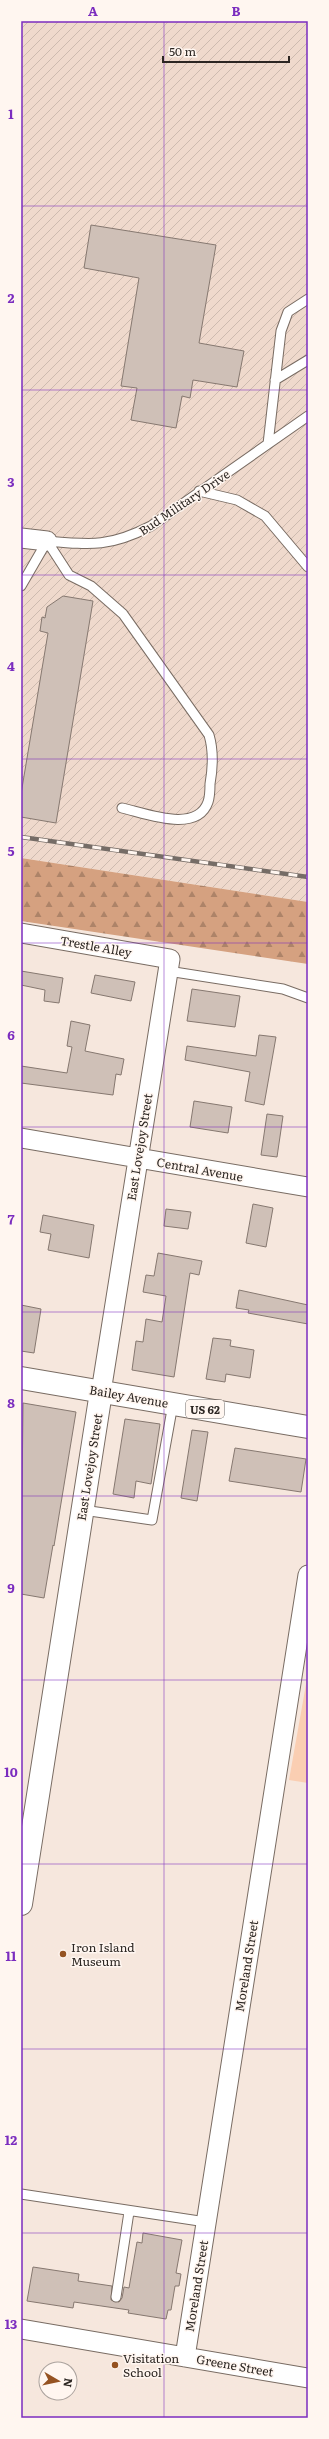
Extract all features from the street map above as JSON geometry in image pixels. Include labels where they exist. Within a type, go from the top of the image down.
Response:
[{"type":"street","name":"Bud Military Drive","points":[[21,538],[47,541]]},
{"type":"street","name":"Trestle Alley","points":[[21,933],[169,965]]},
{"type":"street","name":"East Lovejoy Street","points":[[21,1904],[137,1158],[169,965]]},
{"type":"street","name":"Central Avenue","points":[[21,1138],[308,1187]]},
{"type":"street","name":"Bailey Avenue","points":[[21,1378],[308,1427]]},
{"type":"street","name":"Moreland Street","points":[[185,2357],[308,1575]]},
{"type":"street","name":"Greene Street","points":[[21,2329],[308,2378]]},
{"type":"lane","points":[[268,444],[281,331],[288,312],[308,299]]},
{"type":"lane","points":[[276,380],[308,360]]},
{"type":"lane","name":"Bud Military Drive","points":[[47,541],[95,545],[114,542],[151,526],[198,491],[308,416]]},
{"type":"lane","points":[[198,491],[237,500],[265,516],[308,567]]},
{"type":"lane","points":[[21,586],[47,541],[69,575],[91,586],[123,614],[209,735],[213,749],[208,802],[196,816],[178,820],[122,808]]},
{"type":"lane","name":"Trestle Alley","points":[[169,965],[283,989],[308,998]]},
{"type":"lane","points":[[82,1510],[152,1520],[173,1404]]},
{"type":"lane","points":[[21,2194],[129,2212],[206,2222]]},
{"type":"lane","points":[[116,2298],[129,2212]]},
{"type":"shaded area","points":[[21,21],[308,21],[308,902],[21,858]]},
{"type":"shaded area","points":[[308,1673],[308,1783],[289,1780]]},
{"type":"green space","points":[[21,858],[308,902],[308,964],[21,921]]},
{"type":"building","points":[[91,225],[216,245],[199,343],[244,351],[237,387],[193,380],[190,398],[182,396],[176,428],[131,420],[137,388],[121,386],[139,278],[84,268]]},
{"type":"building","points":[[63,596],[93,601],[56,823],[21,817],[21,794],[48,633],[40,631],[42,617],[45,618],[47,607]]},
{"type":"building","points":[[21,971],[63,978],[59,1003],[44,1001],[45,990],[21,985]]},
{"type":"building","points":[[95,975],[135,982],[131,1001],[91,993]]},
{"type":"building","points":[[192,989],[240,996],[235,1027],[187,1021]]},
{"type":"building","points":[[71,1021],[90,1025],[85,1051],[124,1059],[121,1075],[116,1074],[113,1095],[21,1083],[21,1066],[67,1073],[72,1047],[67,1046]]},
{"type":"building","points":[[259,1035],[276,1037],[264,1105],[245,1101],[250,1072],[185,1060],[187,1046],[256,1056]]},
{"type":"building","points":[[194,1101],[232,1107],[228,1133],[190,1127]]},
{"type":"building","points":[[267,1114],[283,1116],[277,1157],[261,1155]]},
{"type":"building","points":[[253,1204],[273,1208],[266,1247],[246,1243]]},
{"type":"building","points":[[166,1209],[191,1212],[188,1229],[164,1226]]},
{"type":"building","points":[[43,1215],[94,1225],[89,1258],[48,1250],[51,1234],[40,1232]]},
{"type":"building","points":[[158,1253],[202,1261],[199,1275],[190,1273],[174,1377],[132,1370],[136,1341],[143,1342],[146,1319],[162,1322],[166,1296],[143,1292],[146,1275],[154,1276]]},
{"type":"building","points":[[239,1290],[308,1305],[308,1324],[248,1313],[249,1310],[236,1308]]},
{"type":"building","points":[[21,1305],[41,1309],[34,1353],[21,1351]]},
{"type":"building","points":[[213,1338],[231,1340],[230,1346],[254,1350],[250,1378],[226,1374],[225,1382],[206,1379]]},
{"type":"building","points":[[23,1403],[76,1412],[44,1598],[21,1594]]},
{"type":"building","points":[[125,1419],[160,1424],[151,1484],[136,1481],[134,1498],[113,1494]]},
{"type":"building","points":[[192,1430],[208,1432],[197,1501],[181,1498]]},
{"type":"building","points":[[235,1448],[306,1459],[301,1492],[229,1481]]},
{"type":"building","points":[[143,2233],[182,2240],[176,2273],[181,2274],[179,2286],[175,2286],[171,2310],[168,2310],[166,2319],[128,2313],[129,2310],[74,2302],[73,2308],[27,2301],[33,2267],[79,2274],[78,2281],[112,2286],[111,2300],[119,2302],[122,2298],[124,2287],[129,2288],[137,2242],[142,2243]]},
{"type":"railway","points":[[21,837],[308,877]]},
{"type":"place","name":"Iron Island Museum","points":[[63,1954]]},
{"type":"place","name":"Visitation School","points":[[115,2365]]}]
